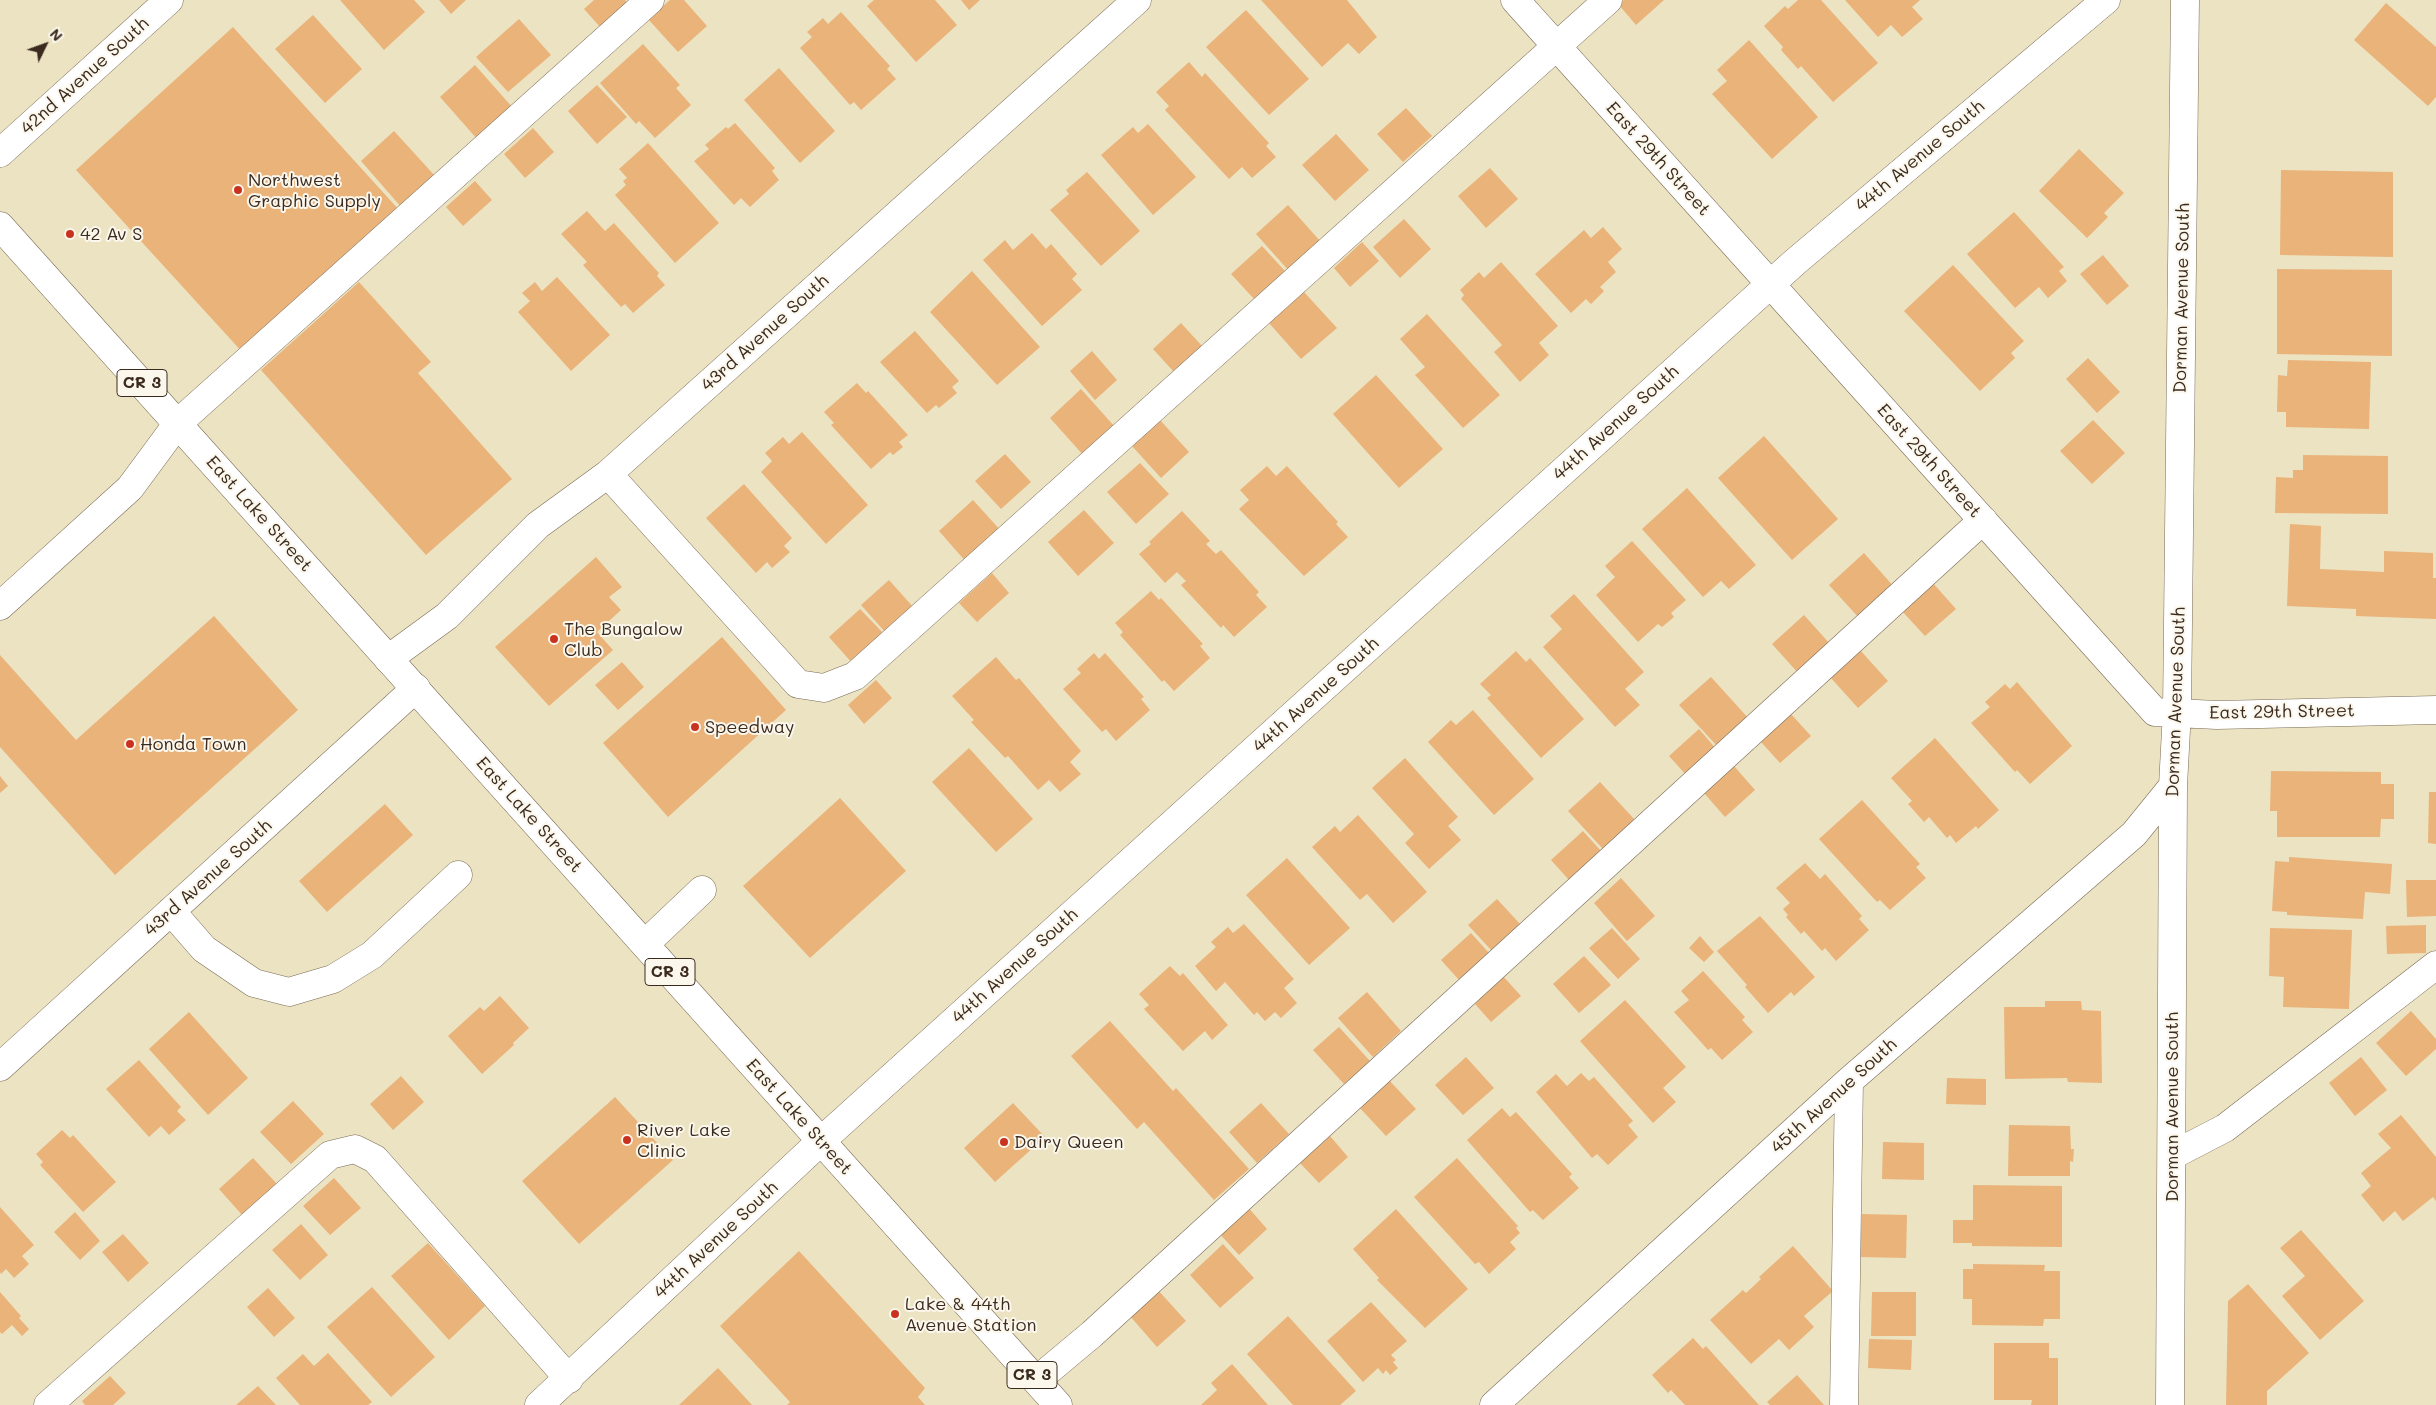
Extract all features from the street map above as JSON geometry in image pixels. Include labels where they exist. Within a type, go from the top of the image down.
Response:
[{"type":"street","name":"42nd Avenue South","points":[[0,152],[169,0]]},
{"type":"street","points":[[0,606],[130,488],[178,423],[650,0]]},
{"type":"street","name":"43rd Avenue South","points":[[388,659],[447,616],[538,525],[608,474],[1137,0]]},
{"type":"street","name":"East 29th Street","points":[[1515,0],[2155,712],[2177,711],[2217,714],[2436,710]]},
{"type":"street","points":[[608,474],[798,684],[824,688],[855,676],[1608,0]]},
{"type":"street","name":"44th Avenue South","points":[[539,1405],[821,1142],[1770,284],[2106,0]]},
{"type":"street","name":"Dorman Avenue South","points":[[2170,1405],[2173,786],[2177,711],[2185,0]]},
{"type":"street","name":"East Lake Street","points":[[0,226],[1058,1405]]},
{"type":"street","points":[[1037,1380],[1100,1327],[1982,520]]},
{"type":"street","name":"43rd Avenue South","points":[[0,1068],[416,688]]},
{"type":"street","name":"45th Avenue South","points":[[1501,1403],[1849,1082],[2134,834],[2173,786]]},
{"type":"street","points":[[171,911],[204,949],[254,983],[289,992],[332,979],[372,955],[458,875]]},
{"type":"street","points":[[644,944],[702,890]]},
{"type":"street","points":[[2172,1155],[2225,1128],[2436,965]]},
{"type":"street","points":[[1844,1405],[1849,1082]]},
{"type":"street","points":[[48,1405],[330,1155],[355,1149],[375,1159],[568,1379]]},
{"type":"building","points":[[340,0],[414,0],[425,12],[384,50]]},
{"type":"building","points":[[439,0],[466,0],[451,14]]},
{"type":"building","points":[[594,0],[625,0],[628,4],[601,28],[584,9]]},
{"type":"building","points":[[670,0],[684,0],[707,26],[678,52],[648,19]]},
{"type":"building","points":[[874,0],[935,0],[957,25],[916,62],[867,6]]},
{"type":"building","points":[[961,0],[980,0],[969,10]]},
{"type":"building","points":[[1261,0],[1347,0],[1377,37],[1359,54],[1348,43],[1322,67]]},
{"type":"building","points":[[1624,0],[1664,0],[1636,25],[1619,5]]},
{"type":"building","points":[[1798,0],[1821,0],[1878,63],[1833,102],[1801,66],[1798,69],[1781,50],[1783,47],[1764,26],[1785,6],[1788,9]]},
{"type":"building","points":[[1845,0],[1920,0],[1912,7],[1923,19],[1902,37],[1891,25],[1878,37]]},
{"type":"building","points":[[2386,3],[2436,47],[2436,97],[2428,106],[2354,40]]},
{"type":"building","points":[[1246,10],[1309,79],[1269,115],[1206,47]]},
{"type":"building","points":[[841,12],[890,66],[887,69],[896,79],[861,110],[854,102],[850,105],[800,48],[812,37],[807,32],[823,18],[828,24]]},
{"type":"building","points":[[313,15],[362,69],[325,103],[275,49]]},
{"type":"building","points":[[519,19],[551,55],[508,92],[476,57]]},
{"type":"building","name":"Northwest Graphic Supply","points":[[233,27],[400,211],[244,354],[76,170]]},
{"type":"building","points":[[1749,40],[1818,117],[1772,159],[1712,94],[1727,81],[1717,70]]},
{"type":"building","points":[[643,44],[680,85],[676,88],[691,105],[655,138],[639,121],[636,124],[600,83]]},
{"type":"building","points":[[1189,62],[1202,77],[1205,73],[1269,143],[1266,146],[1276,157],[1252,178],[1242,167],[1229,179],[1165,110],[1169,106],[1156,92]]},
{"type":"building","points":[[475,65],[513,108],[478,140],[440,97]]},
{"type":"building","points":[[779,68],[835,131],[800,163],[744,100]]},
{"type":"building","points":[[597,85],[627,117],[597,144],[568,111]]},
{"type":"building","points":[[1406,108],[1432,136],[1403,162],[1377,134]]},
{"type":"building","points":[[735,123],[775,168],[772,171],[779,180],[750,207],[741,198],[734,205],[694,161],[709,149],[705,145],[726,127],[728,129]]},
{"type":"building","points":[[1148,124],[1196,177],[1153,215],[1101,155],[1133,127],[1138,133]]},
{"type":"building","points":[[533,128],[554,152],[525,178],[504,154]]},
{"type":"building","points":[[394,131],[436,177],[402,208],[361,161]]},
{"type":"building","points":[[1336,134],[1369,170],[1335,201],[1302,165]]},
{"type":"building","points":[[648,143],[719,223],[675,263],[615,195],[626,185],[623,181],[627,178],[619,169]]},
{"type":"building","points":[[2079,149],[2124,193],[2104,213],[2108,217],[2087,238],[2039,191]]},
{"type":"building","points":[[1490,168],[1518,199],[1486,228],[1458,196]]},
{"type":"building","points":[[2281,170],[2393,172],[2393,257],[2280,255]]},
{"type":"building","points":[[1087,172],[1140,231],[1101,266],[1050,210],[1069,194],[1066,190]]},
{"type":"building","points":[[475,181],[492,200],[463,226],[446,207]]},
{"type":"building","points":[[1288,205],[1321,242],[1289,271],[1256,234]]},
{"type":"building","points":[[587,211],[605,231],[614,223],[659,273],[657,276],[665,285],[633,313],[625,304],[621,307],[583,265],[587,262],[561,234]]},
{"type":"building","points":[[2014,212],[2064,267],[2059,271],[2067,281],[2048,298],[2039,287],[2015,308],[1967,254]]},
{"type":"building","points":[[1404,219],[1431,249],[1400,278],[1373,247]]},
{"type":"building","points":[[1603,227],[1622,249],[1608,262],[1616,272],[1600,287],[1604,291],[1591,304],[1586,299],[1571,313],[1535,274],[1584,230],[1591,238]]},
{"type":"building","points":[[1032,233],[1046,249],[1051,244],[1077,274],[1072,279],[1082,290],[1042,326],[983,260],[1005,240],[1013,250]]},
{"type":"building","points":[[1362,242],[1379,261],[1350,287],[1334,268]]},
{"type":"building","points":[[1262,246],[1285,271],[1254,299],[1231,274]]},
{"type":"building","points":[[2103,255],[2129,286],[2107,305],[2080,274]]},
{"type":"building","points":[[1501,262],[1558,326],[1539,343],[1549,355],[1520,382],[1494,352],[1502,345],[1461,299],[1464,295],[1460,290],[1479,272],[1484,278]]},
{"type":"building","points":[[1953,265],[2024,341],[2011,353],[2015,358],[1980,391],[1904,311]]},
{"type":"building","points":[[2277,269],[2392,270],[2392,356],[2277,354]]},
{"type":"building","points":[[972,271],[1040,347],[997,385],[930,312]]},
{"type":"building","points":[[557,277],[610,335],[571,371],[518,312],[530,301],[522,293],[535,282],[542,291]]},
{"type":"building","points":[[359,282],[431,362],[418,373],[512,479],[426,555],[261,370]]},
{"type":"building","points":[[1304,292],[1337,328],[1301,359],[1269,323]]},
{"type":"building","points":[[1427,314],[1500,395],[1463,428],[1415,375],[1425,367],[1400,339]]},
{"type":"building","points":[[1181,323],[1202,346],[1174,372],[1153,349]]},
{"type":"building","points":[[915,331],[959,381],[952,387],[957,393],[939,408],[936,405],[927,413],[880,362]]},
{"type":"building","points":[[1092,351],[1117,380],[1095,400],[1070,371]]},
{"type":"building","points":[[2088,358],[2120,392],[2097,413],[2066,379]]},
{"type":"building","points":[[2288,360],[2371,362],[2369,429],[2286,427],[2286,412],[2277,412],[2278,375],[2287,376]]},
{"type":"building","points":[[1376,375],[1443,449],[1399,488],[1333,414]]},
{"type":"building","points":[[857,383],[866,393],[868,391],[908,435],[899,442],[903,447],[893,455],[890,452],[871,469],[831,425],[834,423],[824,412]]},
{"type":"building","points":[[1081,389],[1115,427],[1084,456],[1050,418]]},
{"type":"building","points":[[1160,420],[1189,452],[1161,478],[1132,446]]},
{"type":"building","points":[[2093,420],[2125,453],[2092,484],[2060,451]]},
{"type":"building","points":[[802,432],[868,505],[826,544],[761,472],[772,461],[765,453],[783,437],[789,444]]},
{"type":"building","points":[[1764,436],[1838,519],[1792,560],[1718,478]]},
{"type":"building","points":[[1005,454],[1031,482],[1001,509],[975,481]]},
{"type":"building","points":[[2303,455],[2388,456],[2388,514],[2275,513],[2276,477],[2293,478],[2293,470],[2303,470]]},
{"type":"building","points":[[1140,463],[1169,494],[1136,524],[1107,492]]},
{"type":"building","points":[[1267,466],[1276,476],[1287,466],[1338,522],[1336,524],[1348,537],[1304,576],[1239,509],[1249,500],[1240,490]]},
{"type":"building","points":[[744,484],[792,538],[784,546],[790,552],[772,568],[767,562],[756,573],[706,518]]},
{"type":"building","points":[[1687,488],[1756,565],[1729,589],[1721,581],[1703,597],[1642,529]]},
{"type":"building","points":[[973,500],[1002,532],[967,563],[939,531]]},
{"type":"building","points":[[1084,510],[1114,543],[1078,576],[1048,542]]},
{"type":"building","points":[[1182,511],[1210,541],[1206,544],[1216,554],[1221,550],[1259,592],[1256,595],[1267,607],[1234,637],[1223,625],[1221,628],[1181,585],[1186,581],[1177,572],[1165,583],[1139,554]]},
{"type":"building","points":[[2290,524],[2321,526],[2320,569],[2384,572],[2384,551],[2433,553],[2433,578],[2436,578],[2436,619],[2356,616],[2356,609],[2287,606]]},
{"type":"building","points":[[1632,541],[1686,600],[1671,613],[1674,617],[1662,627],[1658,624],[1638,642],[1596,595],[1615,577],[1605,566]]},
{"type":"building","points":[[1864,553],[1895,588],[1860,619],[1829,585]]},
{"type":"building","name":"The Bungalow Club","points":[[596,557],[622,587],[609,597],[621,610],[597,632],[613,650],[549,706],[495,647]]},
{"type":"building","points":[[992,573],[1009,593],[977,622],[959,603]]},
{"type":"building","points":[[889,580],[914,608],[886,633],[861,605]]},
{"type":"building","points":[[1932,582],[1956,609],[1925,636],[1901,610]]},
{"type":"building","points":[[1151,591],[1159,600],[1161,598],[1203,644],[1200,646],[1210,658],[1174,691],[1164,680],[1162,682],[1120,635],[1123,632],[1115,623]]},
{"type":"building","points":[[1574,594],[1644,672],[1625,689],[1640,705],[1615,727],[1543,647],[1562,629],[1550,616]]},
{"type":"building","points":[[860,609],[885,635],[853,664],[829,637]]},
{"type":"building","points":[[1804,615],[1831,645],[1799,674],[1772,644]]},
{"type":"building","name":"Honda Town","points":[[214,616],[298,710],[115,875],[0,747],[0,655],[76,740]]},
{"type":"building","name":"Speedway","points":[[722,637],[786,710],[668,817],[603,743]]},
{"type":"building","points":[[1860,650],[1888,681],[1858,708],[1830,677]]},
{"type":"building","points":[[1516,651],[1526,662],[1530,658],[1584,719],[1541,758],[1487,698],[1491,695],[1480,684]]},
{"type":"building","points":[[1094,653],[1099,659],[1105,653],[1144,697],[1141,699],[1150,710],[1116,741],[1106,729],[1102,732],[1063,689],[1081,673],[1077,669]]},
{"type":"building","points":[[996,657],[1016,680],[1019,678],[1081,751],[1070,762],[1081,774],[1060,792],[1049,780],[1038,790],[1008,756],[1005,758],[971,722],[974,720],[952,696]]},
{"type":"building","points":[[622,662],[644,687],[618,710],[595,685]]},
{"type":"building","points":[[1711,677],[1750,720],[1719,748],[1679,705]]},
{"type":"building","points":[[876,680],[892,698],[864,724],[848,705]]},
{"type":"building","points":[[2017,682],[2072,746],[2030,784],[2017,770],[2015,772],[1971,723],[1990,707],[1985,702],[2005,684],[2010,689]]},
{"type":"building","points":[[1473,710],[1534,779],[1494,815],[1428,742],[1451,720],[1456,725]]},
{"type":"building","points":[[1791,714],[1811,736],[1780,763],[1761,742]]},
{"type":"building","points":[[1699,729],[1717,750],[1687,776],[1669,756]]},
{"type":"building","points":[[1935,738],[1999,810],[1978,829],[1976,826],[1956,843],[1950,835],[1947,838],[1929,817],[1924,822],[1908,804],[1912,801],[1891,778]]},
{"type":"building","points":[[969,748],[1033,819],[996,852],[932,782]]},
{"type":"building","points":[[1405,758],[1458,817],[1448,826],[1461,840],[1429,869],[1405,843],[1414,834],[1372,788]]},
{"type":"building","points":[[1734,766],[1755,790],[1725,817],[1704,793]]},
{"type":"building","points":[[2271,771],[2381,772],[2381,784],[2394,784],[2394,819],[2381,819],[2380,837],[2277,837],[2277,811],[2270,811]]},
{"type":"building","points":[[0,776],[8,786],[0,793]]},
{"type":"building","points":[[1600,782],[1635,820],[1603,849],[1568,811]]},
{"type":"building","points":[[2429,792],[2436,792],[2436,844],[2428,843]]},
{"type":"building","points":[[840,798],[906,871],[810,958],[743,886]]},
{"type":"building","points":[[1862,800],[1920,864],[1916,867],[1926,878],[1890,910],[1880,900],[1877,902],[1819,839]]},
{"type":"building","points":[[385,804],[413,835],[327,912],[299,881]]},
{"type":"building","points":[[1358,815],[1427,892],[1393,923],[1367,894],[1360,900],[1312,847],[1335,826],[1340,832]]},
{"type":"building","points":[[1583,831],[1601,851],[1569,880],[1551,860]]},
{"type":"building","points":[[2289,857],[2392,864],[2390,894],[2365,892],[2363,919],[2287,915],[2287,912],[2272,911],[2275,861],[2289,862]]},
{"type":"building","points":[[1287,858],[1350,928],[1309,965],[1246,895]]},
{"type":"building","points":[[1805,863],[1820,879],[1825,874],[1862,916],[1859,919],[1869,930],[1836,961],[1825,948],[1822,951],[1804,931],[1801,934],[1786,917],[1788,915],[1783,909],[1790,903],[1776,888]]},
{"type":"building","points":[[1621,878],[1655,916],[1627,941],[1594,903]]},
{"type":"building","points":[[2406,880],[2436,880],[2436,916],[2407,917]]},
{"type":"building","points":[[1497,899],[1521,925],[1492,951],[1468,925]]},
{"type":"building","points":[[1760,916],[1815,977],[1794,996],[1791,992],[1768,1013],[1745,987],[1747,985],[1717,951]]},
{"type":"building","points":[[1244,924],[1294,979],[1284,988],[1297,1003],[1281,1018],[1275,1012],[1265,1021],[1257,1012],[1254,1015],[1225,982],[1216,991],[1195,966],[1216,947],[1211,942],[1228,927],[1233,933]]},
{"type":"building","points":[[2426,925],[2426,953],[2387,954],[2386,926]]},
{"type":"building","points":[[1612,928],[1640,959],[1618,979],[1589,948]]},
{"type":"building","points":[[2270,928],[2352,930],[2349,1009],[2283,1007],[2284,977],[2269,976]]},
{"type":"building","points":[[1471,933],[1489,953],[1459,980],[1441,960]]},
{"type":"building","points":[[1700,936],[1714,952],[1704,962],[1689,948]]},
{"type":"building","points":[[1584,956],[1611,985],[1579,1013],[1553,984]]},
{"type":"building","points":[[1170,966],[1180,976],[1183,973],[1228,1025],[1212,1040],[1205,1031],[1183,1051],[1144,1009],[1149,1005],[1139,994]]},
{"type":"building","points":[[1703,971],[1745,1017],[1742,1020],[1753,1032],[1722,1060],[1711,1048],[1708,1050],[1674,1012],[1689,1000],[1681,991]]},
{"type":"building","points":[[1502,975],[1521,996],[1491,1022],[1475,1004],[1479,1000],[1478,998]]},
{"type":"building","points":[[1367,992],[1401,1031],[1373,1057],[1338,1018]]},
{"type":"building","points":[[500,996],[529,1028],[513,1043],[514,1045],[482,1074],[448,1036],[480,1007],[484,1011]]},
{"type":"building","points":[[1625,1000],[1686,1067],[1663,1088],[1676,1102],[1653,1123],[1580,1041]]},
{"type":"building","points":[[2045,1001],[2081,1001],[2082,1010],[2101,1011],[2102,1083],[2068,1082],[2067,1078],[2005,1079],[2004,1007],[2045,1007]]},
{"type":"building","points":[[2411,1011],[2436,1039],[2436,1049],[2406,1076],[2376,1043]]},
{"type":"building","points":[[189,1012],[248,1078],[208,1115],[149,1049]]},
{"type":"building","points":[[1110,1021],[1173,1091],[1176,1088],[1249,1169],[1214,1200],[1144,1122],[1137,1129],[1071,1056]]},
{"type":"building","points":[[1339,1027],[1370,1061],[1344,1084],[1313,1050]]},
{"type":"building","points":[[1466,1057],[1494,1088],[1463,1115],[1435,1085]]},
{"type":"building","points":[[2361,1057],[2387,1090],[2355,1116],[2329,1083]]},
{"type":"building","points":[[139,1060],[181,1107],[177,1111],[186,1120],[169,1135],[161,1126],[149,1137],[106,1089]]},
{"type":"building","points":[[1581,1073],[1589,1081],[1594,1077],[1633,1121],[1628,1125],[1638,1137],[1608,1165],[1597,1154],[1592,1158],[1536,1092],[1556,1074],[1567,1086]]},
{"type":"building","points":[[401,1076],[424,1102],[393,1130],[370,1104]]},
{"type":"building","points":[[1947,1078],[1986,1079],[1986,1105],[1946,1104]]},
{"type":"building","points":[[1389,1080],[1416,1109],[1386,1136],[1359,1107]]},
{"type":"building","points":[[615,1097],[673,1160],[579,1244],[522,1181]]},
{"type":"building","points":[[293,1101],[324,1134],[291,1164],[260,1132]]},
{"type":"building","name":"Dairy Queen","points":[[1013,1103],[1045,1137],[995,1182],[964,1148]]},
{"type":"building","points":[[1261,1103],[1289,1134],[1257,1163],[1229,1132]]},
{"type":"building","points":[[1502,1108],[1510,1117],[1516,1112],[1572,1174],[1569,1177],[1579,1188],[1543,1220],[1533,1210],[1530,1212],[1467,1140]]},
{"type":"building","points":[[2401,1115],[2436,1157],[2436,1201],[2433,1197],[2403,1221],[2395,1211],[2383,1222],[2361,1195],[2371,1186],[2361,1173],[2391,1148],[2378,1134]]},
{"type":"building","points":[[2009,1125],[2070,1126],[2071,1149],[2074,1149],[2073,1162],[2070,1161],[2070,1176],[2008,1176]]},
{"type":"building","points":[[62,1130],[70,1138],[73,1135],[116,1182],[83,1212],[40,1165],[43,1162],[36,1154]]},
{"type":"building","points":[[1330,1136],[1348,1157],[1319,1183],[1300,1163]]},
{"type":"building","points":[[1883,1142],[1924,1143],[1924,1180],[1882,1179]]},
{"type":"building","points":[[253,1158],[277,1184],[243,1216],[219,1189]]},
{"type":"building","points":[[1457,1158],[1518,1226],[1516,1228],[1520,1233],[1510,1242],[1516,1249],[1489,1274],[1479,1262],[1475,1264],[1414,1197]]},
{"type":"building","points":[[334,1178],[361,1208],[330,1235],[303,1206]]},
{"type":"building","points":[[1973,1185],[2062,1186],[2062,1247],[1972,1246],[1972,1243],[1953,1243],[1953,1220],[1973,1220]]},
{"type":"building","points":[[1247,1206],[1267,1229],[1239,1255],[1218,1232]]},
{"type":"building","points":[[0,1207],[34,1245],[22,1256],[29,1264],[14,1278],[6,1269],[1,1274],[0,1272]]},
{"type":"building","points":[[1396,1209],[1468,1289],[1425,1328],[1377,1280],[1379,1278],[1353,1249]]},
{"type":"building","points":[[75,1212],[100,1241],[80,1260],[54,1232]]},
{"type":"building","points":[[1862,1214],[1907,1215],[1906,1258],[1860,1257]]},
{"type":"building","points":[[301,1224],[328,1255],[300,1280],[272,1250]]},
{"type":"building","points":[[2301,1230],[2364,1301],[2320,1340],[2282,1296],[2305,1276],[2280,1248]]},
{"type":"building","points":[[123,1234],[149,1263],[128,1282],[102,1252]]},
{"type":"building","points":[[428,1243],[485,1306],[449,1340],[391,1276]]},
{"type":"building","points":[[1223,1244],[1254,1278],[1220,1308],[1190,1275]]},
{"type":"building","points":[[1793,1246],[1833,1291],[1804,1316],[1814,1327],[1789,1350],[1779,1339],[1751,1364],[1710,1320],[1743,1290],[1746,1293],[1761,1279],[1759,1277]]},
{"type":"building","points":[[799,1251],[925,1388],[918,1397],[925,1405],[787,1405],[790,1402],[720,1326]]},
{"type":"building","points":[[1973,1264],[2045,1265],[2044,1271],[2060,1271],[2060,1319],[2044,1319],[2043,1326],[1972,1325],[1972,1299],[1963,1299],[1963,1269],[1973,1269]]},
{"type":"building","points":[[2248,1284],[2309,1353],[2267,1391],[2267,1405],[2226,1405],[2228,1301]]},
{"type":"building","points":[[372,1287],[435,1357],[391,1397],[327,1327]]},
{"type":"building","points":[[268,1288],[295,1318],[274,1337],[247,1307]]},
{"type":"building","points":[[1157,1289],[1186,1321],[1157,1347],[1129,1315]]},
{"type":"building","points":[[0,1292],[21,1316],[19,1318],[29,1329],[22,1336],[12,1325],[2,1334],[0,1332]]},
{"type":"building","points":[[1872,1292],[1916,1292],[1916,1336],[1871,1336]]},
{"type":"building","points":[[1371,1302],[1407,1341],[1391,1355],[1396,1360],[1393,1362],[1398,1368],[1390,1375],[1386,1370],[1383,1374],[1378,1368],[1363,1382],[1327,1341]]},
{"type":"building","points":[[1288,1316],[1356,1391],[1340,1405],[1293,1405],[1247,1354]]},
{"type":"building","points":[[1693,1338],[1703,1349],[1706,1346],[1759,1405],[1685,1405],[1671,1390],[1668,1393],[1652,1375]]},
{"type":"building","points":[[1869,1339],[1912,1340],[1911,1370],[1868,1368]]},
{"type":"building","points":[[1994,1343],[2049,1343],[2049,1358],[2058,1358],[2058,1405],[2031,1405],[2032,1400],[1994,1400]]},
{"type":"building","points":[[328,1353],[372,1402],[368,1405],[300,1405],[276,1378],[303,1354],[314,1366]]},
{"type":"building","points":[[1232,1364],[1268,1405],[1201,1405],[1217,1390],[1211,1383]]},
{"type":"building","points":[[718,1368],[752,1405],[679,1405]]},
{"type":"building","points":[[1797,1375],[1824,1405],[1770,1405],[1767,1402]]},
{"type":"building","points":[[110,1376],[126,1393],[113,1405],[85,1405],[82,1401]]},
{"type":"building","points":[[258,1386],[276,1405],[236,1405]]},
{"type":"place","name":"Northwest Graphic Supply","points":[[238,190]]},
{"type":"place","name":"42 Av S","points":[[70,234]]},
{"type":"place","name":"The Bungalow Club","points":[[554,639]]},
{"type":"place","name":"Speedway","points":[[695,727]]},
{"type":"place","name":"Honda Town","points":[[130,744]]},
{"type":"place","name":"River Lake Clinic","points":[[627,1140]]},
{"type":"place","name":"Dairy Queen","points":[[1004,1142]]},
{"type":"place","name":"Lake & 44th Avenue Station","points":[[895,1314]]}]
